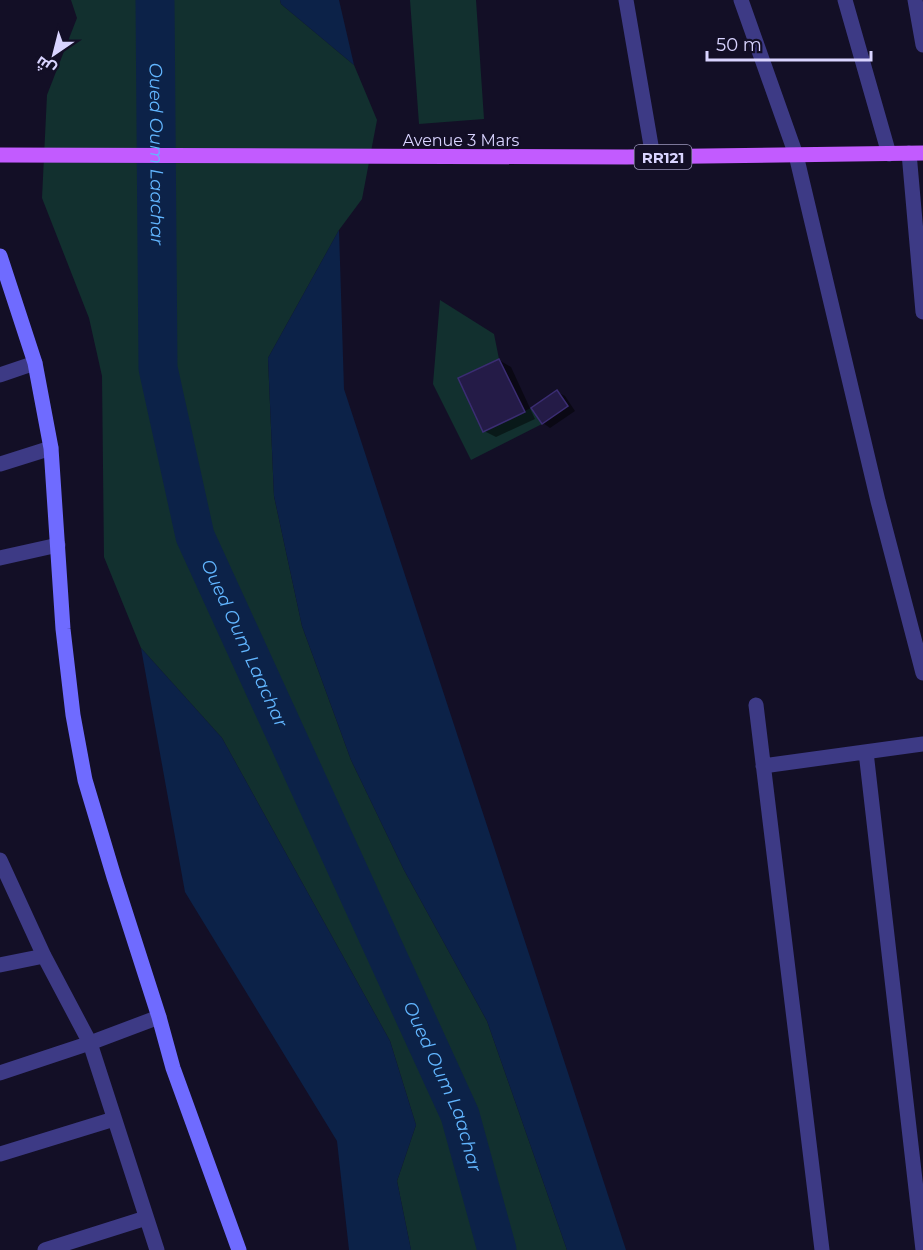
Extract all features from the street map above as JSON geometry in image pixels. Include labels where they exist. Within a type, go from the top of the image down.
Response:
[{"type":"main road","name":"Avenue 3 Mars","points":[[0,155],[403,158],[916,153]]},
{"type":"main road","points":[[0,256],[35,363],[51,448],[68,672],[85,780],[159,1017],[172,1068],[239,1250]]},
{"type":"street","points":[[626,0],[653,157]]},
{"type":"street","points":[[741,0],[796,155],[878,501],[923,673]]},
{"type":"street","points":[[845,0],[889,154]]},
{"type":"street","points":[[915,0],[923,45]]},
{"type":"street","points":[[916,153],[923,312]]},
{"type":"street","points":[[0,375],[35,363]]},
{"type":"street","points":[[0,464],[51,448]]},
{"type":"street","points":[[0,558],[58,545]]},
{"type":"street","points":[[756,705],[822,1250]]},
{"type":"street","points":[[764,766],[923,744]]},
{"type":"street","points":[[866,752],[923,1250]]},
{"type":"street","points":[[1,866],[44,956],[90,1043],[157,1250]]},
{"type":"street","points":[[0,965],[44,956]]},
{"type":"street","points":[[0,1073],[159,1017]]},
{"type":"street","points":[[0,1154],[114,1119]]},
{"type":"street","points":[[45,1250],[146,1218]]},
{"type":"green space","points":[[71,0],[280,0],[281,4],[354,65],[377,120],[362,199],[339,230],[268,358],[274,496],[302,626],[351,760],[404,870],[487,1021],[567,1250],[411,1250],[397,1181],[416,1125],[390,1041],[222,738],[141,648],[104,557],[102,376],[89,318],[42,198],[47,95],[77,18]]},
{"type":"green space","points":[[410,0],[476,0],[484,119],[419,124]]},
{"type":"green space","points":[[440,300],[494,334],[499,359],[458,378],[483,431],[531,408],[542,424],[471,460],[433,384]]},
{"type":"water","points":[[280,0],[339,0],[354,65],[281,4]]},
{"type":"water","points":[[339,230],[344,389],[626,1250],[567,1250],[487,1021],[404,870],[351,760],[302,626],[274,496],[268,358]]},
{"type":"water","points":[[141,648],[222,738],[390,1041],[416,1125],[397,1181],[411,1250],[349,1250],[337,1141],[185,892]]},
{"type":"building","points":[[499,359],[525,412],[483,432],[458,378]]},
{"type":"building","points":[[557,390],[568,406],[542,424],[531,408]]},
{"type":"waterway","name":"Oued Oum Laachar","points":[[155,0],[158,368],[195,536],[460,1115],[497,1250]]}]
